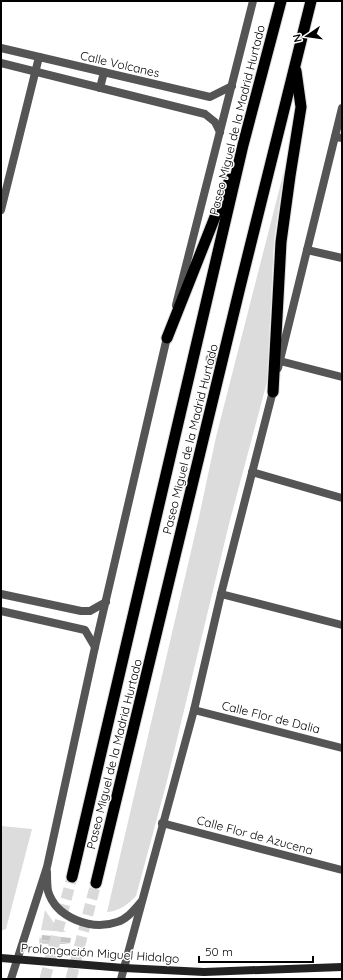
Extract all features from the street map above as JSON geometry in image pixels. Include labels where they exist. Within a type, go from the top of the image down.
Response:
[{"type":"highway","name":"Paseo Miguel de la Madrid Hurtado","points":[[72,877],[243,145],[281,1]]},
{"type":"highway","name":"Paseo Miguel de la Madrid Hurtado","points":[[96,883],[311,1]]},
{"type":"highway","points":[[273,392],[281,242],[301,107],[295,64]]},
{"type":"highway","points":[[167,338],[243,145]]},
{"type":"main road","name":"Prolongación Miguel Hidalgo","points":[[1,958],[124,968],[204,972],[342,967]]},
{"type":"street","points":[[11,979],[47,867],[94,647],[106,602],[167,338],[253,1]]},
{"type":"street","name":"Calle Volcanes","points":[[1,48],[210,97],[232,86]]},
{"type":"street","points":[[1,210],[39,57]]},
{"type":"street","points":[[1,63],[205,114],[215,122],[220,132]]},
{"type":"street","points":[[100,88],[104,72]]},
{"type":"street","points":[[121,979],[162,823],[194,710],[221,594],[273,392],[307,250],[338,137],[342,108]]},
{"type":"street","points":[[307,250],[342,258]]},
{"type":"street","points":[[280,361],[342,377]]},
{"type":"street","points":[[252,472],[342,498]]},
{"type":"street","points":[[1,594],[81,611],[90,611],[106,602]]},
{"type":"street","points":[[221,594],[342,625]]},
{"type":"street","points":[[1,611],[85,630],[94,647]]},
{"type":"street","name":"Calle Flor de Dalia","points":[[194,710],[342,748]]},
{"type":"street","name":"Calle Flor de Azucena","points":[[162,823],[342,870]]},
{"type":"street","points":[[47,867],[48,891],[57,907],[74,920],[94,926],[118,922],[131,914],[143,900]]},
{"type":"shaded area","points":[[284,171],[274,241],[267,382],[229,524],[166,785],[136,896],[123,907],[107,912],[199,517],[216,437]]},
{"type":"shaded area","points":[[1,826],[32,829],[6,929],[1,931]]},
{"type":"shaded area","points":[[45,910],[54,923],[66,932],[41,930]]},
{"type":"building","points":[[42,935],[71,938],[70,943],[42,940]]},
{"type":"tunnel","points":[[45,979],[72,877]]},
{"type":"tunnel","points":[[71,979],[96,883]]}]
